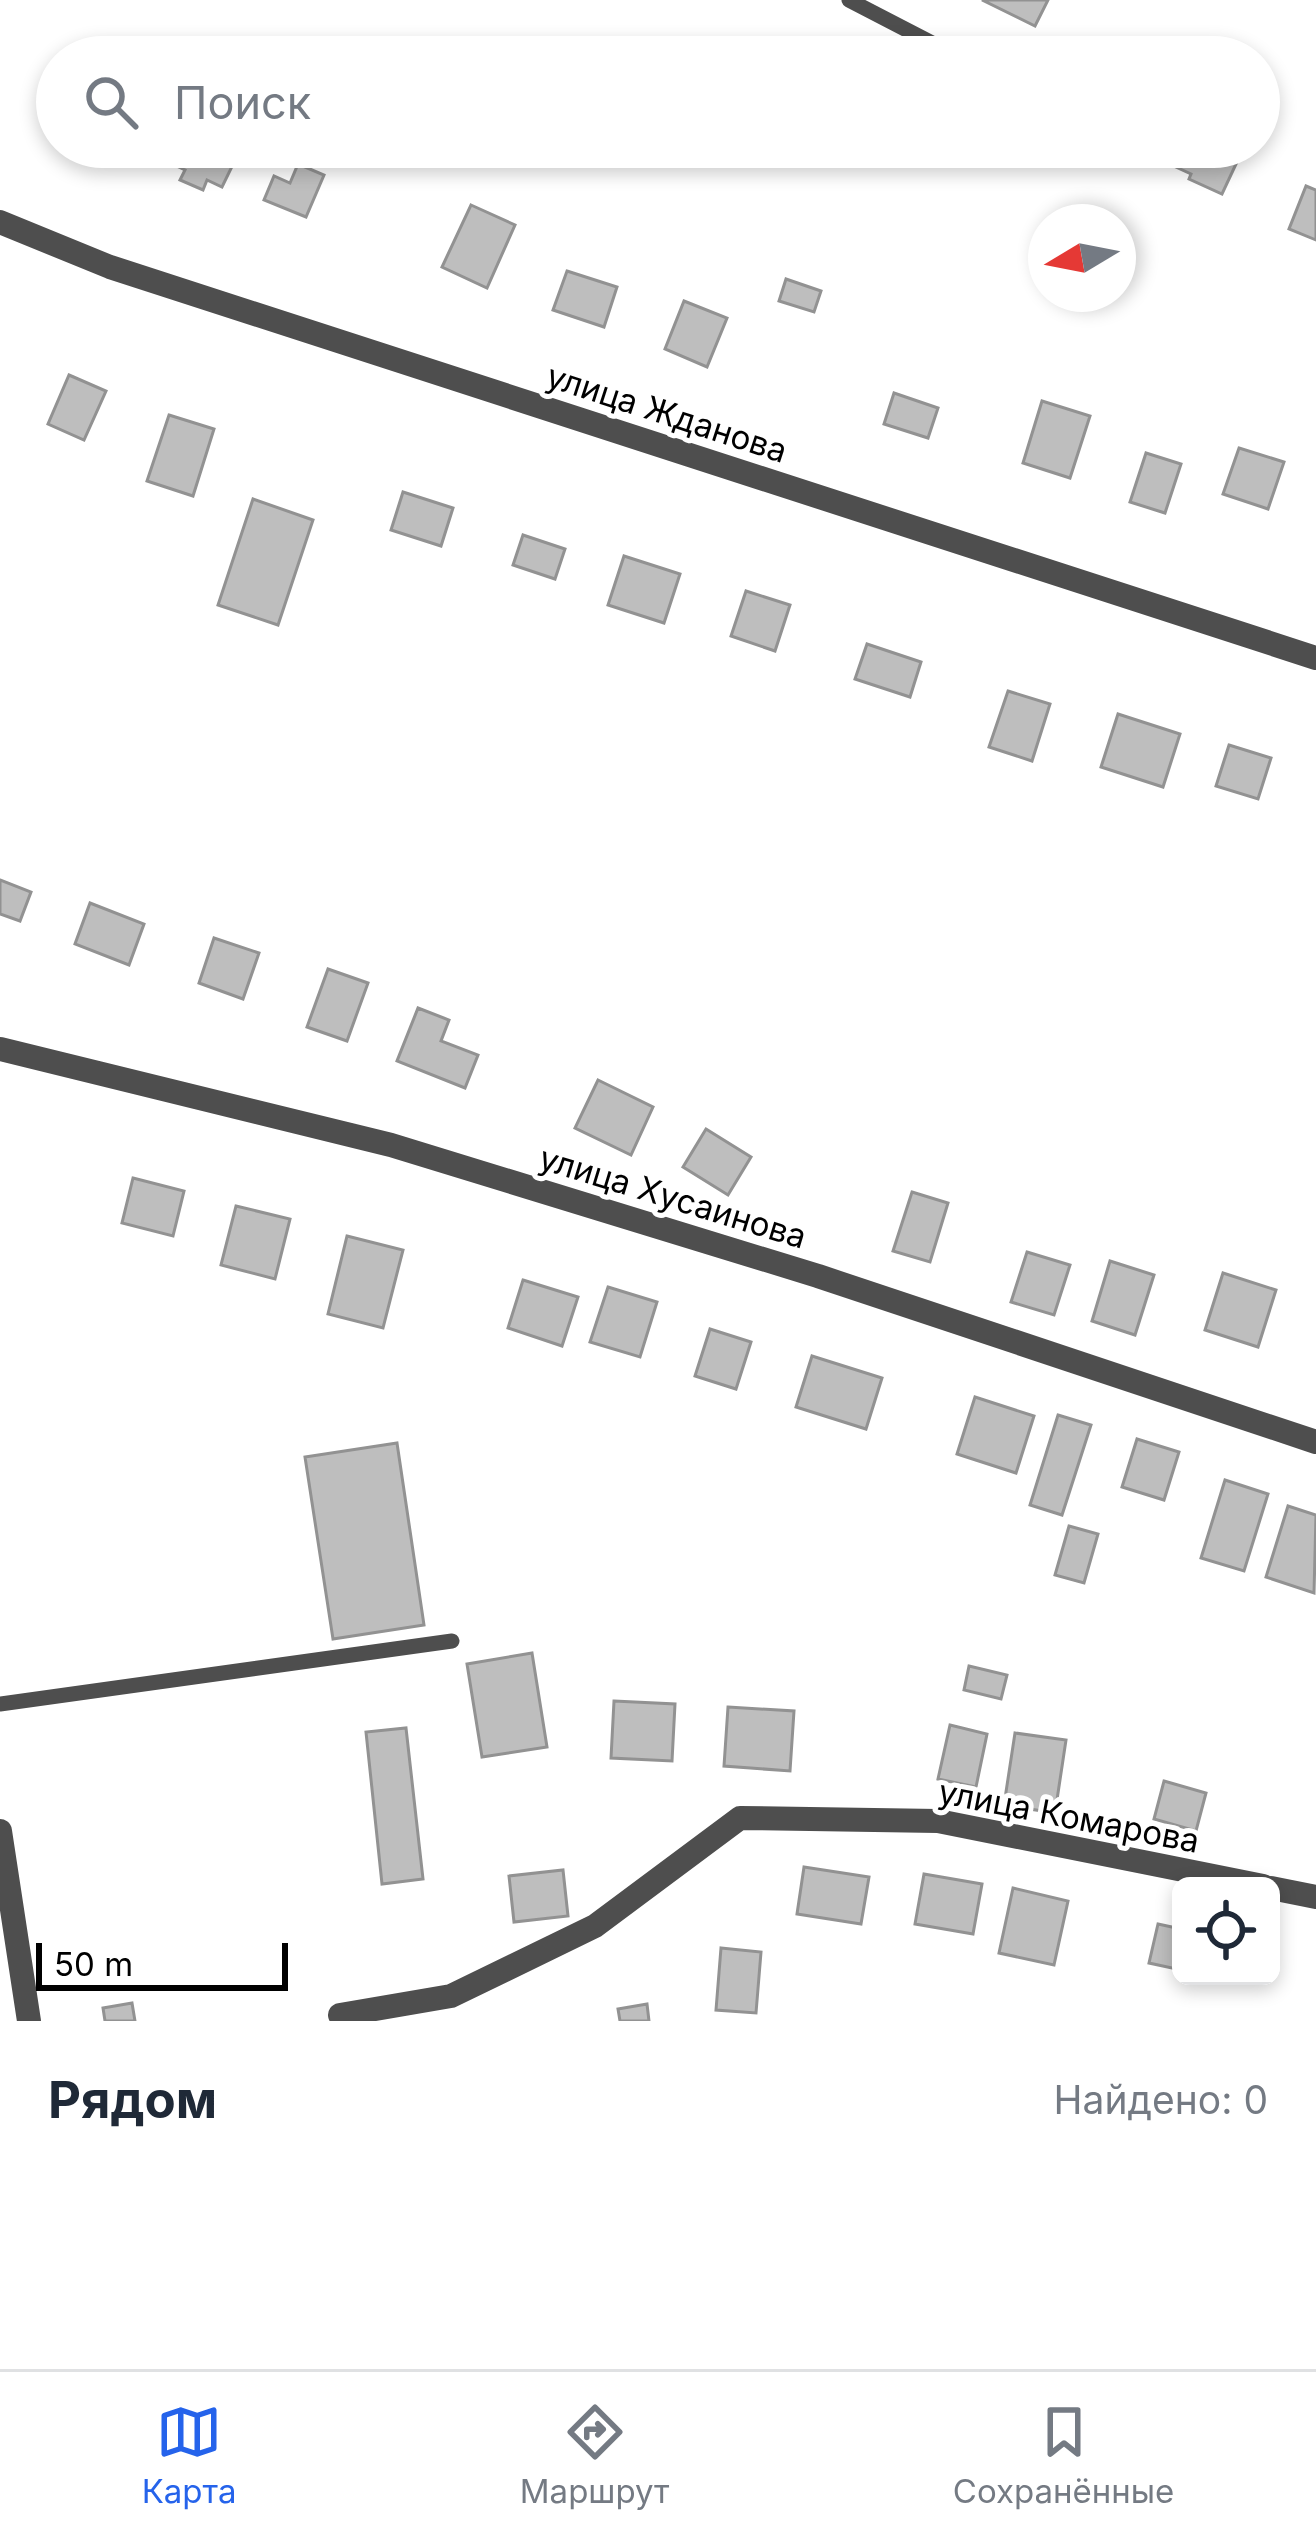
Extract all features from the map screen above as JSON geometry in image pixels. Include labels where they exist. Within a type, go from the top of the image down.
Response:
[{"type":"street","name":"улица Жданова","points":[[0,222],[110,267],[1316,658]]},
{"type":"street","name":"улица Хусаинова","points":[[0,1049],[391,1145],[818,1276],[1316,1442]]},
{"type":"street","name":"улица Комарова","points":[[340,2015],[452,1996],[595,1927],[740,1818],[938,1821],[1217,1877]]},
{"type":"street","points":[[0,1831],[10,1965],[29,2021]]},
{"type":"street","name":"улица Комарова","points":[[1280,1890],[1316,1897]]},
{"type":"lane","points":[[849,0],[918,36]]},
{"type":"lane","points":[[0,1704],[452,1641]]},
{"type":"building","points":[[982,0],[1048,0],[1035,26]]},
{"type":"building","points":[[181,168],[231,168],[222,187],[207,180],[203,190],[180,180],[185,170]]},
{"type":"building","points":[[296,168],[324,175],[306,217],[264,200],[274,176],[290,183]]},
{"type":"building","points":[[1178,168],[1234,168],[1222,194],[1189,179],[1191,174]]},
{"type":"building","points":[[1306,186],[1316,190],[1316,240],[1289,229]]},
{"type":"building","points":[[471,205],[515,225],[487,288],[442,267]]},
{"type":"building","points":[[567,271],[617,287],[604,327],[553,310]]},
{"type":"building","points":[[786,279],[821,291],[814,312],[779,301]]},
{"type":"building","points":[[684,301],[727,318],[707,367],[665,349]]},
{"type":"building","points":[[69,375],[106,391],[84,440],[48,424]]},
{"type":"building","points":[[894,393],[938,408],[928,438],[884,424]]},
{"type":"building","points":[[1042,401],[1090,416],[1070,478],[1023,463]]},
{"type":"building","points":[[169,415],[214,429],[193,496],[147,481]]},
{"type":"building","points":[[1239,448],[1284,462],[1268,509],[1223,494]]},
{"type":"building","points":[[1146,453],[1181,464],[1165,513],[1130,502]]},
{"type":"building","points":[[403,492],[453,508],[441,546],[391,530]]},
{"type":"building","points":[[253,499],[313,520],[278,625],[218,605]]},
{"type":"building","points":[[523,535],[565,549],[555,579],[513,565]]},
{"type":"building","points":[[624,556],[680,574],[664,623],[608,605]]},
{"type":"building","points":[[746,591],[790,605],[775,651],[731,636]]},
{"type":"building","points":[[867,644],[921,662],[910,697],[855,679]]},
{"type":"building","points":[[1008,691],[1050,704],[1032,761],[989,747]]},
{"type":"building","points":[[1118,714],[1180,734],[1163,787],[1101,767]]},
{"type":"building","points":[[1229,745],[1271,758],[1258,799],[1216,786]]},
{"type":"building","points":[[0,880],[31,892],[20,921],[0,914]]},
{"type":"building","points":[[90,903],[144,924],[129,965],[75,944]]},
{"type":"building","points":[[214,938],[259,953],[243,999],[199,983]]},
{"type":"building","points":[[328,969],[368,983],[347,1041],[307,1027]]},
{"type":"building","points":[[418,1008],[449,1020],[441,1041],[478,1055],[465,1088],[397,1061]]},
{"type":"building","points":[[598,1080],[653,1107],[631,1155],[575,1128]]},
{"type":"building","points":[[706,1129],[751,1157],[728,1195],[683,1167]]},
{"type":"building","points":[[133,1178],[184,1191],[173,1236],[122,1223]]},
{"type":"building","points":[[912,1192],[948,1203],[930,1262],[893,1251]]},
{"type":"building","points":[[236,1206],[290,1219],[275,1279],[221,1265]]},
{"type":"building","points":[[347,1236],[403,1250],[383,1328],[328,1314]]},
{"type":"building","points":[[1027,1252],[1070,1265],[1054,1315],[1011,1302]]},
{"type":"building","points":[[1110,1261],[1154,1275],[1135,1335],[1092,1321]]},
{"type":"building","points":[[1223,1273],[1276,1290],[1258,1347],[1205,1330]]},
{"type":"building","points":[[523,1280],[578,1297],[562,1346],[508,1328]]},
{"type":"building","points":[[608,1287],[657,1302],[640,1357],[590,1342]]},
{"type":"building","points":[[710,1329],[751,1342],[736,1389],[695,1376]]},
{"type":"building","points":[[812,1356],[882,1378],[866,1429],[796,1407]]},
{"type":"building","points":[[975,1397],[1034,1416],[1016,1473],[957,1454]]},
{"type":"building","points":[[1058,1415],[1091,1425],[1062,1515],[1030,1505]]},
{"type":"building","points":[[1137,1439],[1179,1452],[1164,1500],[1122,1487]]},
{"type":"building","points":[[397,1443],[424,1625],[333,1639],[305,1457]]},
{"type":"building","points":[[1225,1480],[1268,1494],[1244,1571],[1201,1558]]},
{"type":"building","points":[[1288,1506],[1316,1515],[1314,1593],[1266,1577]]},
{"type":"building","points":[[1069,1526],[1098,1534],[1084,1583],[1055,1575]]},
{"type":"building","points":[[532,1653],[547,1747],[482,1757],[467,1664]]},
{"type":"building","points":[[969,1666],[1007,1675],[1001,1699],[964,1690]]},
{"type":"building","points":[[614,1701],[675,1704],[672,1761],[611,1758]]},
{"type":"building","points":[[728,1707],[794,1711],[790,1771],[724,1766]]},
{"type":"building","points":[[950,1725],[987,1734],[976,1787],[938,1779]]},
{"type":"building","points":[[406,1728],[423,1879],[382,1884],[366,1732]]},
{"type":"building","points":[[1015,1733],[1066,1740],[1055,1813],[1004,1805]]},
{"type":"building","points":[[1164,1781],[1206,1793],[1196,1831],[1154,1819]]},
{"type":"building","points":[[804,1867],[869,1877],[861,1924],[797,1914]]},
{"type":"building","points":[[563,1870],[568,1916],[514,1922],[509,1876]]},
{"type":"building","points":[[924,1874],[982,1884],[973,1934],[915,1924]]},
{"type":"building","points":[[1013,1888],[1068,1901],[1054,1965],[999,1953]]},
{"type":"building","points":[[1158,1924],[1172,1927],[1172,1968],[1149,1963]]},
{"type":"building","points":[[721,1948],[761,1952],[756,2013],[716,2010]]},
{"type":"building","points":[[132,2003],[135,2021],[105,2021],[103,2008]]},
{"type":"building","points":[[647,2004],[649,2021],[620,2021],[618,2009]]}]
